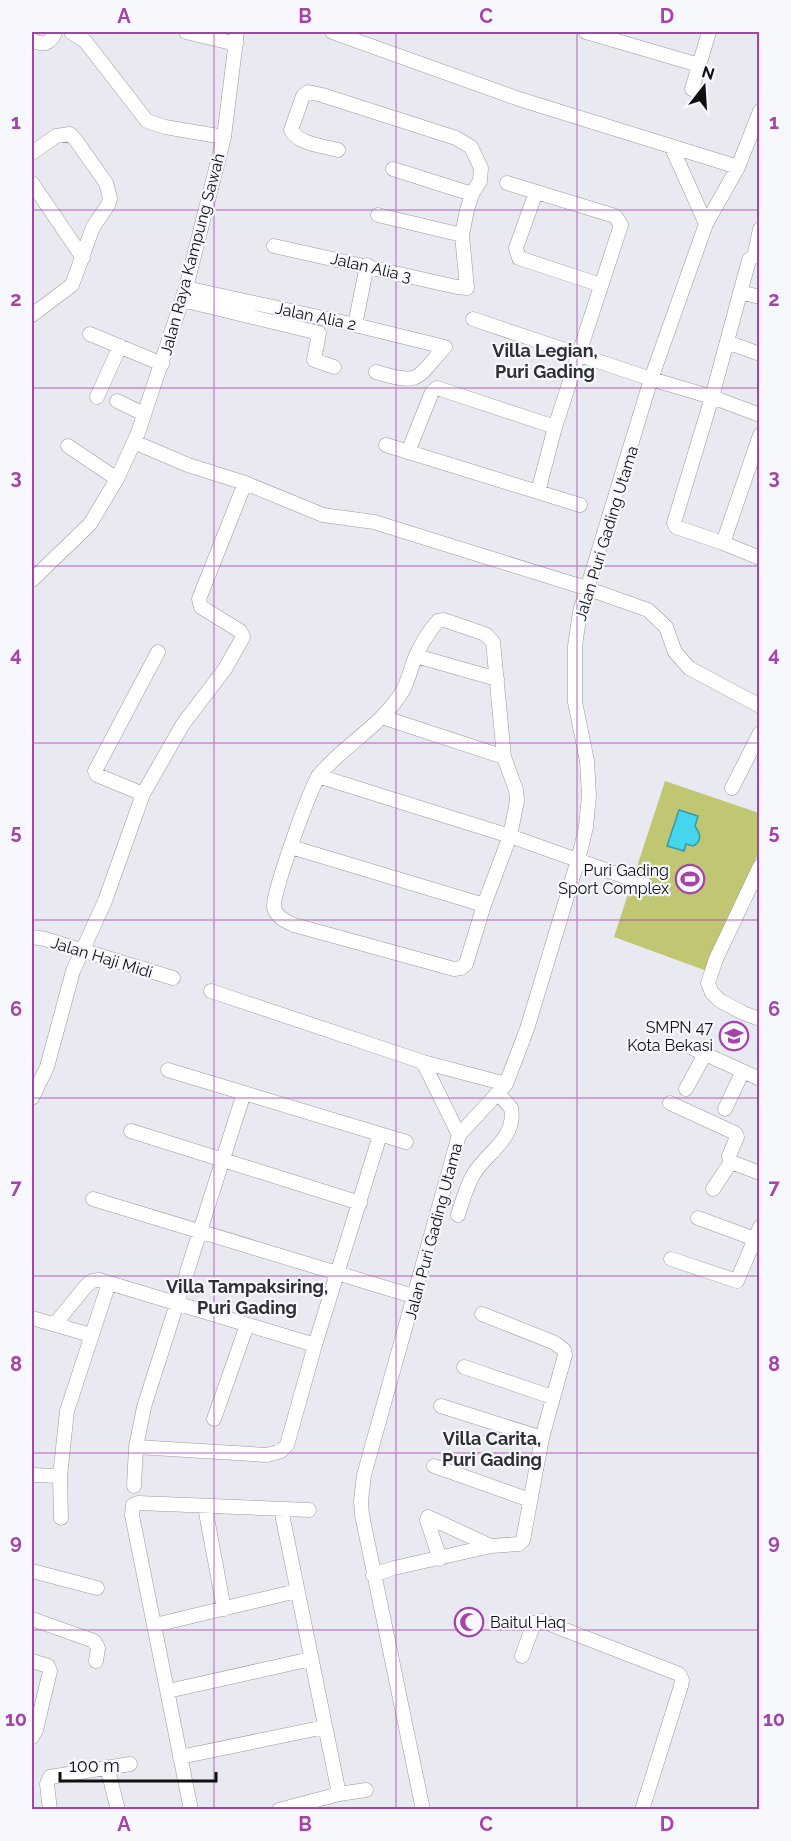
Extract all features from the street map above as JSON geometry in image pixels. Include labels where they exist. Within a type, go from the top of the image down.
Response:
[{"type":"street","points":[[34,44],[51,40],[55,32]]},
{"type":"street","points":[[71,32],[85,41],[147,122],[224,137]]},
{"type":"street","points":[[186,32],[237,38]]},
{"type":"street","points":[[332,32],[519,99],[738,167]]},
{"type":"street","points":[[586,32],[699,65]]},
{"type":"street","points":[[692,89],[709,32]]},
{"type":"street","name":"Jalan Raya Kampung Sawah","points":[[32,580],[90,524],[117,479],[134,441],[184,294],[224,137],[237,38]]},
{"type":"street","points":[[338,150],[300,140],[292,133],[291,130],[303,96],[308,92],[466,142],[477,157],[481,168],[480,181],[472,194],[462,236],[378,215]]},
{"type":"street","name":"Jalan Puri Gading Utama","points":[[423,1809],[362,1515],[363,1480],[416,1297],[459,1135],[502,1089],[527,1029],[578,860],[589,795],[586,761],[575,702],[574,646],[586,588],[612,513],[651,379],[706,224],[738,167],[758,117]]},
{"type":"street","points":[[32,153],[56,135],[70,134],[106,183],[110,198],[105,212],[93,227],[76,279],[68,289],[33,312]]},
{"type":"street","points":[[671,146],[706,224]]},
{"type":"street","points":[[393,169],[472,194]]},
{"type":"street","points":[[32,183],[83,258]]},
{"type":"street","points":[[507,183],[615,216],[621,225],[555,427],[538,492]]},
{"type":"street","points":[[536,192],[516,248],[519,258],[601,285]]},
{"type":"street","points":[[759,229],[757,252],[749,260],[726,342],[707,395],[674,523],[676,527],[759,558]]},
{"type":"street","name":"Jalan Alia 3","points":[[274,246],[467,288],[462,236]]},
{"type":"street","points":[[355,325],[367,266]]},
{"type":"street","points":[[740,292],[759,297]]},
{"type":"street","points":[[184,294],[319,333],[314,360],[334,367]]},
{"type":"street","name":"Jalan Alia 2","points":[[184,294],[355,325],[445,347],[415,378],[407,379],[376,372]]},
{"type":"street","points":[[473,319],[651,379],[707,395],[759,415]]},
{"type":"street","points":[[90,334],[162,364]]},
{"type":"street","points":[[726,342],[759,354]]},
{"type":"street","points":[[97,397],[120,346]]},
{"type":"street","points":[[408,452],[432,392],[437,388],[555,427]]},
{"type":"street","points":[[117,401],[144,414]]},
{"type":"street","points":[[723,543],[759,435]]},
{"type":"street","points":[[134,441],[188,465],[245,483],[323,515],[374,522],[586,588],[648,610],[666,627],[675,652],[689,668],[759,706]]},
{"type":"street","points":[[386,445],[579,505]]},
{"type":"street","points":[[68,446],[117,479]]},
{"type":"street","points":[[32,1098],[47,1067],[73,971],[105,901],[143,794],[183,724],[225,669],[243,637],[240,631],[201,607],[199,599],[245,483]]},
{"type":"street","points":[[444,620],[490,637],[493,642],[497,679],[498,711],[504,757],[516,790],[517,801],[510,836],[484,905],[466,964],[454,969],[304,928],[285,921],[276,914],[275,898],[291,847],[318,776],[382,717],[403,690],[416,656],[432,627],[438,621],[444,620]]},
{"type":"street","points":[[143,794],[97,775],[95,771],[158,652]]},
{"type":"street","points":[[416,656],[497,679]]},
{"type":"street","points":[[382,717],[504,757]]},
{"type":"street","points":[[732,789],[759,733]]},
{"type":"street","points":[[318,776],[510,836],[645,884]]},
{"type":"street","points":[[291,847],[484,905]]},
{"type":"street","points":[[759,866],[716,959],[708,983],[712,993],[719,1000],[759,1019]]},
{"type":"street","name":"Jalan Haji Midi","points":[[32,937],[172,978]]},
{"type":"street","points":[[211,991],[502,1089],[511,1108],[511,1124],[504,1140],[478,1167],[466,1189],[458,1215]]},
{"type":"street","points":[[692,1048],[759,1079]]},
{"type":"street","points":[[686,1089],[705,1054]]},
{"type":"street","points":[[423,1062],[459,1135]]},
{"type":"street","points":[[168,1070],[406,1142]]},
{"type":"street","points":[[725,1108],[743,1071]]},
{"type":"street","points":[[134,1486],[136,1447],[144,1407],[221,1159],[244,1093]]},
{"type":"street","points":[[670,1103],[735,1133],[737,1137],[729,1155],[731,1162],[713,1190]]},
{"type":"street","points":[[131,1131],[360,1203]]},
{"type":"street","points":[[136,1447],[267,1455],[281,1451],[287,1445],[336,1273],[380,1135]]},
{"type":"street","points":[[731,1162],[759,1173]]},
{"type":"street","points":[[93,1199],[416,1297]]},
{"type":"street","points":[[672,1259],[737,1281],[757,1233],[698,1218]]},
{"type":"street","points":[[55,1324],[86,1286],[92,1281],[99,1280],[315,1345]]},
{"type":"street","points":[[61,1518],[60,1476],[67,1410],[109,1283]]},
{"type":"street","points":[[373,1572],[491,1546],[515,1545],[522,1542],[542,1438],[565,1354],[564,1350],[555,1343],[482,1314]]},
{"type":"street","points":[[32,1318],[90,1335]]},
{"type":"street","points":[[214,1419],[247,1324]]},
{"type":"street","points":[[464,1366],[552,1397]]},
{"type":"street","points":[[441,1406],[542,1438]]},
{"type":"street","points":[[434,1466],[530,1500]]},
{"type":"street","points":[[32,1475],[60,1476]]},
{"type":"street","points":[[191,1809],[132,1515],[133,1505],[138,1503],[309,1510]]},
{"type":"street","points":[[205,1507],[224,1609]]},
{"type":"street","points":[[280,1509],[339,1794]]},
{"type":"street","points":[[440,1559],[428,1517],[491,1546]]},
{"type":"street","points":[[32,1571],[97,1588]]},
{"type":"street","points":[[155,1625],[297,1591]]},
{"type":"street","points":[[32,1619],[94,1641],[98,1648],[96,1660]]},
{"type":"street","points":[[522,1656],[532,1626],[534,1623],[542,1622],[679,1674],[682,1680],[681,1686],[642,1809]]},
{"type":"street","points":[[168,1691],[312,1659]]},
{"type":"street","points":[[32,1661],[48,1666],[50,1671],[36,1730],[32,1737]]},
{"type":"street","points":[[180,1757],[325,1727]]},
{"type":"street","points":[[50,1809],[47,1784],[50,1777],[130,1764]]},
{"type":"street","points":[[107,1767],[118,1809]]},
{"type":"street","points":[[279,1809],[339,1794],[366,1790]]},
{"type":"green space","name":"Puri Gading Sport Complex","points":[[665,781],[759,813],[759,852],[707,971],[614,937]]},
{"type":"water","points":[[679,810],[698,816],[695,826],[699,839],[693,846],[686,844],[684,851],[667,846]]},
{"type":"place","name":"Puri Gading Sport Complex","points":[[690,879]]},
{"type":"place","name":"SMPN 47 Kota Bekasi","points":[[734,1036]]},
{"type":"place","name":"Baitul Haq","points":[[469,1622]]},
{"type":"district","name":"Villa Legian, Puri Gading","points":[[545,361]]},
{"type":"district","name":"Villa Tampaksiring, Puri Gading","points":[[247,1297]]},
{"type":"district","name":"Villa Carita, Puri Gading","points":[[492,1449]]}]
